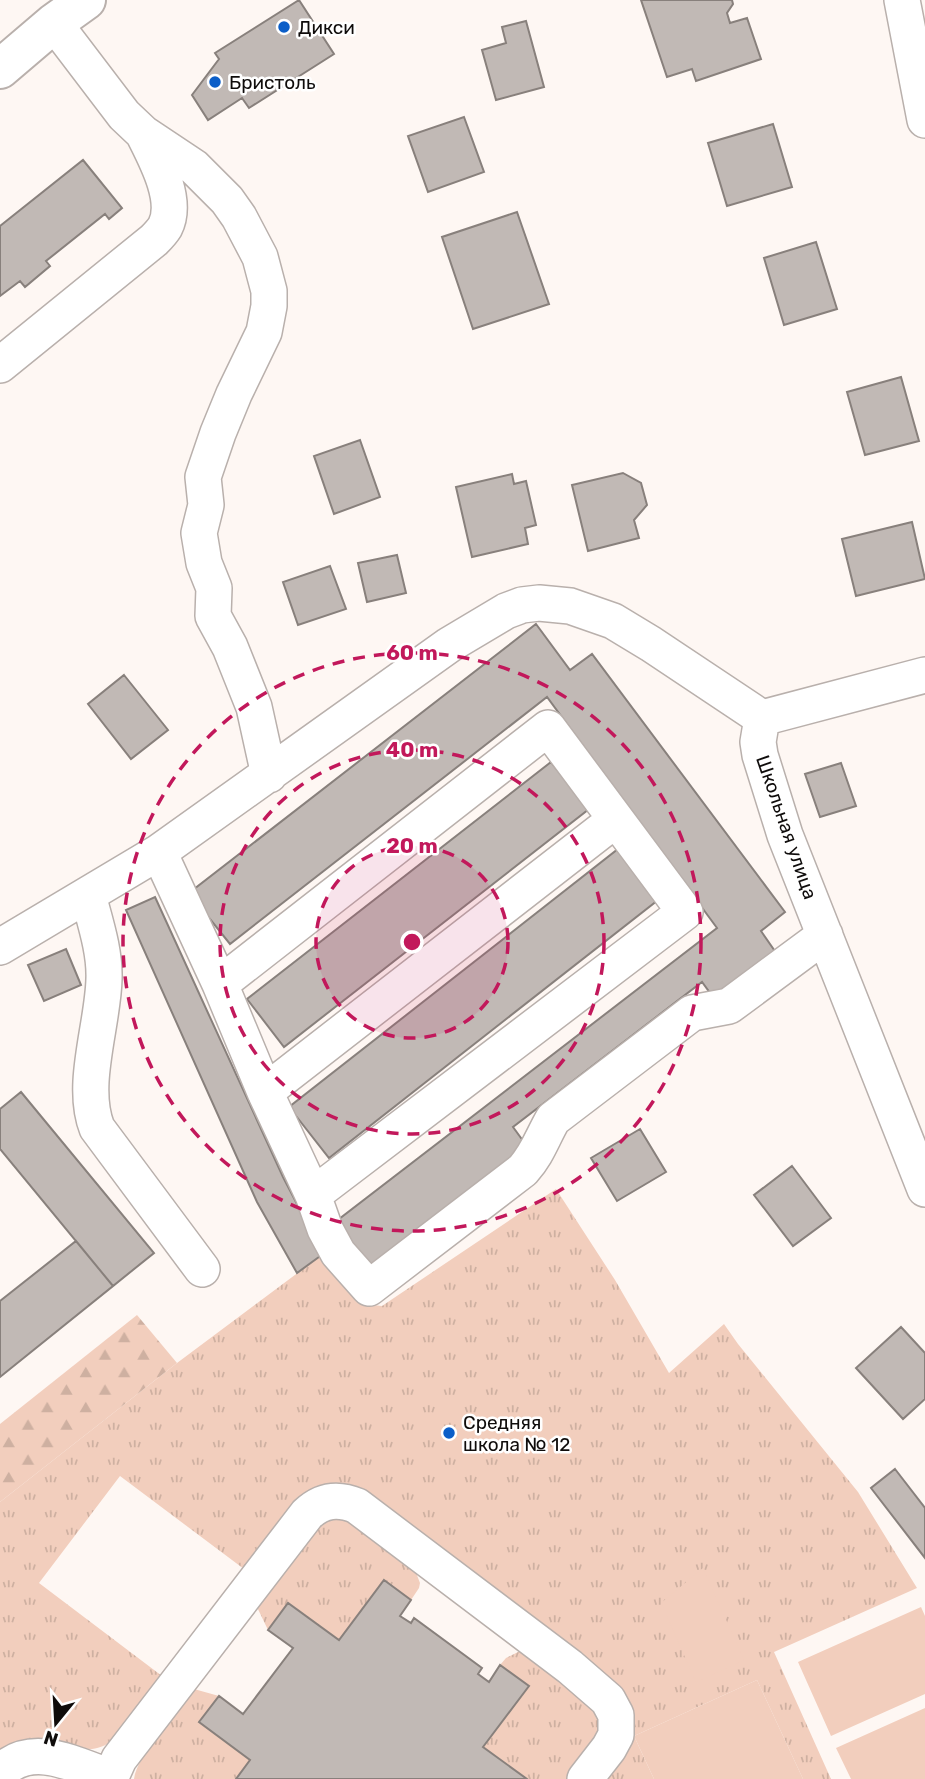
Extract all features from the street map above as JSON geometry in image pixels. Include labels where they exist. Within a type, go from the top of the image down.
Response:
[{"type":"main road","points":[[0,69],[86,0]]},
{"type":"street","points":[[902,0],[925,120]]},
{"type":"street","points":[[54,23],[124,115],[143,133],[194,167],[227,200],[260,257],[270,306],[264,332],[233,394],[203,477],[206,505],[199,533],[204,564],[214,588],[213,616],[230,647],[254,707],[269,775]]},
{"type":"street","points":[[0,365],[154,240],[165,227],[169,212],[166,190],[143,133]]},
{"type":"street","points":[[0,947],[159,852],[449,645],[506,611],[522,605],[539,603],[570,606],[613,621],[762,718],[925,675]]},
{"type":"street","name":"Школьная улица","points":[[762,718],[758,742],[785,835],[925,1189]]},
{"type":"street","points":[[220,984],[548,728],[685,912],[313,1195]]},
{"type":"street","points":[[265,1092],[615,820]]},
{"type":"street","points":[[159,852],[313,1195],[325,1230],[338,1253],[369,1288],[523,1170],[537,1153],[553,1119],[692,1013],[729,1006],[825,935]]},
{"type":"street","points":[[88,895],[103,957],[104,976],[91,1080],[92,1114],[97,1128],[202,1269]]},
{"type":"street","points":[[0,1773],[12,1762],[34,1756],[70,1763],[110,1778],[118,1759],[307,1514],[319,1505],[334,1500],[357,1506],[570,1667],[608,1700],[616,1715],[616,1735],[585,1779]]},
{"type":"green space","name":"Средняя школа № 12","points":[[556,1189],[615,1280],[669,1373],[724,1324],[858,1492],[917,1588],[774,1652],[831,1779],[803,1779],[757,1680],[634,1736],[654,1779],[604,1779],[627,1742],[365,1493],[248,1572],[120,1476],[39,1583],[162,1676],[115,1739],[104,1746],[86,1749],[52,1740],[35,1739],[0,1753],[0,1502],[177,1363],[323,1254],[373,1305],[382,1306]]},
{"type":"green space","points":[[137,1315],[177,1363],[0,1502],[0,1424]]},
{"type":"green space","points":[[328,1520],[352,1522],[415,1570],[419,1588],[411,1600],[384,1580],[339,1640],[289,1603],[268,1630],[256,1605],[309,1532]]},
{"type":"green space","points":[[703,1568],[744,1660],[696,1682],[661,1603]]},
{"type":"green space","points":[[921,1607],[925,1616],[925,1694],[831,1736],[798,1662]]},
{"type":"green space","points":[[523,1652],[588,1699],[599,1720],[599,1733],[569,1779],[527,1779],[483,1747],[528,1687],[500,1665],[506,1658]]},
{"type":"green space","points":[[757,1680],[803,1779],[654,1779],[634,1736]]},
{"type":"green space","points":[[194,1689],[219,1696],[199,1722],[250,1760],[236,1779],[134,1779],[150,1746]]},
{"type":"green space","points":[[925,1708],[925,1779],[851,1779],[836,1748]]},
{"type":"building","points":[[299,0],[334,54],[249,108],[242,98],[208,120],[192,95],[219,59],[215,53]]},
{"type":"building","points":[[641,0],[732,0],[733,4],[727,13],[730,23],[747,18],[761,59],[696,81],[692,69],[667,77]]},
{"type":"building","points":[[526,21],[544,87],[496,100],[482,50],[506,43],[502,27]]},
{"type":"building","points":[[464,117],[484,172],[428,192],[408,136]]},
{"type":"building","points":[[773,124],[792,187],[727,206],[708,143]]},
{"type":"building","points":[[83,160],[122,208],[109,219],[105,214],[46,261],[50,266],[25,287],[20,281],[0,296],[0,226]]},
{"type":"building","points":[[517,212],[549,304],[473,329],[442,237]]},
{"type":"building","points":[[816,242],[837,309],[784,325],[764,258]]},
{"type":"building","points":[[901,377],[919,441],[865,455],[847,392]]},
{"type":"building","points":[[360,440],[380,497],[334,514],[314,456]]},
{"type":"building","points":[[623,473],[641,483],[647,505],[634,520],[639,538],[588,551],[572,485]]},
{"type":"building","points":[[512,474],[514,484],[526,481],[536,525],[525,528],[528,544],[472,557],[456,487]]},
{"type":"building","points":[[912,522],[925,579],[856,596],[842,539]]},
{"type":"building","points":[[397,555],[406,593],[367,602],[358,563]]},
{"type":"building","points":[[330,566],[346,609],[298,625],[283,582]]},
{"type":"building","points":[[536,624],[570,670],[592,654],[785,912],[761,931],[779,957],[716,1001],[702,982],[513,1127],[529,1149],[366,1276],[330,1226],[717,928],[547,697],[230,944],[189,893]]},
{"type":"building","points":[[124,675],[168,730],[131,759],[88,704]]},
{"type":"building","points":[[551,762],[589,809],[284,1047],[247,999]]},
{"type":"building","points":[[841,763],[856,806],[820,817],[805,774]]},
{"type":"building","points":[[618,849],[658,900],[329,1158],[289,1107]]},
{"type":"building","points":[[155,897],[283,1177],[323,1254],[297,1273],[257,1202],[126,910]]},
{"type":"building","points":[[66,949],[81,985],[44,1001],[28,965]]},
{"type":"building","points":[[21,1092],[154,1253],[113,1286],[0,1149],[0,1109]]},
{"type":"building","points":[[640,1129],[666,1172],[617,1201],[591,1158]]},
{"type":"building","points":[[792,1166],[831,1218],[793,1246],[754,1195]]},
{"type":"building","points":[[76,1241],[113,1286],[0,1377],[0,1301]]},
{"type":"building","points":[[901,1327],[925,1353],[925,1399],[903,1419],[856,1368]]},
{"type":"building","points":[[895,1469],[925,1508],[925,1558],[871,1488]]},
{"type":"building","points":[[384,1580],[411,1600],[400,1616],[411,1623],[414,1618],[482,1668],[478,1674],[489,1682],[500,1665],[529,1686],[483,1747],[527,1779],[236,1779],[250,1760],[199,1722],[219,1696],[243,1714],[293,1648],[268,1630],[288,1603],[339,1640]]},
{"type":"place","name":"Дикси","points":[[284,27]]},
{"type":"place","name":"Бристоль","points":[[215,82]]},
{"type":"place","name":"Средняя школа № 12","points":[[449,1433]]}]
